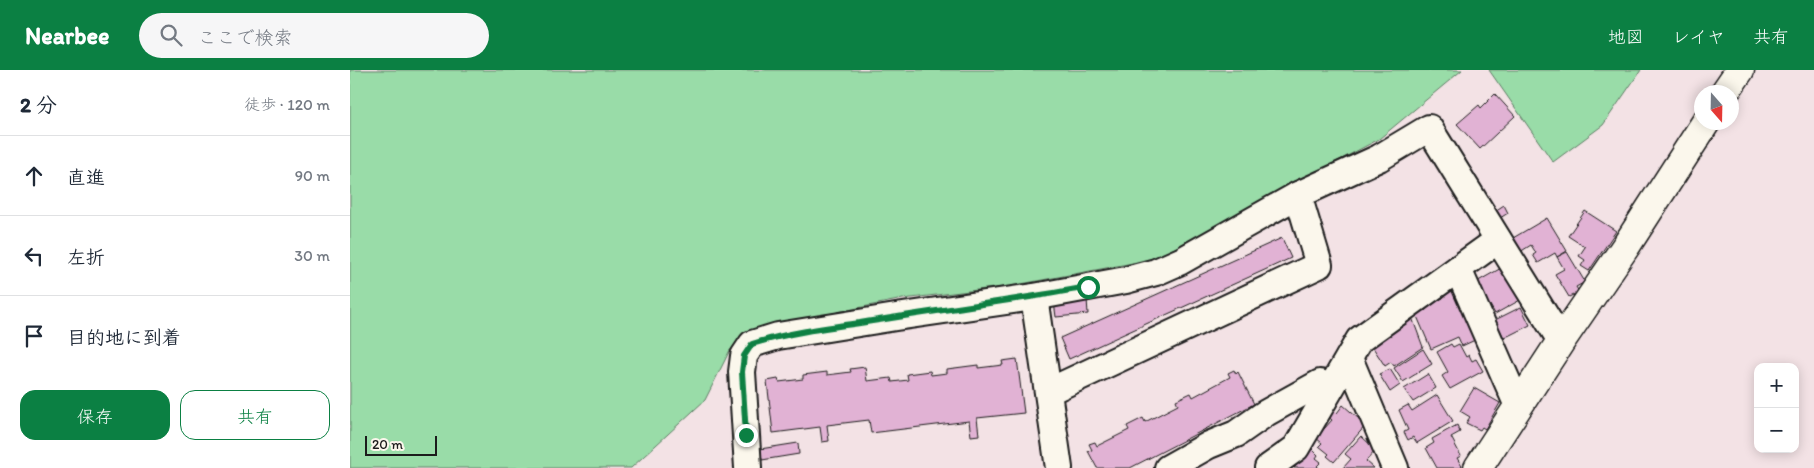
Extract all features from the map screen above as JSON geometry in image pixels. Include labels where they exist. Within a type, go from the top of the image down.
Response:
[{"type":"street","points":[[1730,85],[1740,70]]},
{"type":"street","points":[[748,468],[742,372],[744,356],[752,344],[778,336],[886,318],[1034,297],[1126,280],[1156,272],[1181,261],[1298,195],[1379,158],[1429,128],[1561,342]]},
{"type":"street","points":[[1478,468],[1701,130]]},
{"type":"street","points":[[1056,388],[1319,265],[1298,195]]},
{"type":"street","points":[[1268,468],[1296,448],[1359,340],[1498,240]]},
{"type":"street","points":[[1458,269],[1518,406]]},
{"type":"street","points":[[1034,297],[1058,468]]},
{"type":"street","points":[[1349,358],[1395,468]]},
{"type":"street","points":[[1168,468],[1209,445],[1236,434],[1266,413],[1320,383]]},
{"type":"green space","points":[[350,70],[1462,70],[1379,139],[1154,259],[1010,286],[903,299],[762,327],[730,350],[705,400],[631,468],[350,468]]},
{"type":"green space","points":[[1489,70],[1641,70],[1603,125],[1553,162]]},
{"type":"building","points":[[1495,94],[1515,116],[1480,149],[1457,124],[1479,105],[1481,108]]},
{"type":"building","points":[[1504,205],[1508,213],[1497,220],[1492,213]]},
{"type":"building","points":[[1585,211],[1616,231],[1589,271],[1581,266],[1585,260],[1579,256],[1585,247],[1568,236]]},
{"type":"building","points":[[1547,218],[1567,251],[1557,257],[1555,253],[1538,263],[1533,255],[1536,253],[1531,245],[1520,252],[1513,238]]},
{"type":"building","points":[[1282,238],[1291,258],[1069,359],[1060,338]]},
{"type":"building","points":[[1567,252],[1585,282],[1576,287],[1579,292],[1569,297],[1555,274],[1564,269],[1557,257]]},
{"type":"building","points":[[1503,267],[1522,299],[1495,314],[1490,305],[1486,307],[1473,284]]},
{"type":"building","points":[[1457,283],[1475,340],[1462,346],[1458,337],[1431,349],[1416,314],[1426,310],[1425,306],[1443,298],[1440,290]]},
{"type":"building","points":[[1087,299],[1088,314],[1056,317],[1054,302]]},
{"type":"building","points":[[1521,307],[1530,325],[1504,338],[1495,320]]},
{"type":"building","points":[[1410,312],[1423,347],[1394,366],[1391,362],[1385,366],[1372,346],[1380,341],[1377,336]]},
{"type":"building","points":[[1451,344],[1453,347],[1459,344],[1466,357],[1469,355],[1472,361],[1476,359],[1483,371],[1450,389],[1442,376],[1448,372],[1437,352]]},
{"type":"building","points":[[1423,349],[1432,364],[1403,382],[1394,368]]},
{"type":"building","points":[[1017,359],[1024,413],[977,418],[979,435],[971,436],[969,421],[871,433],[869,420],[827,425],[829,441],[822,442],[820,427],[773,433],[767,381],[778,379],[779,382],[803,379],[803,375],[851,372],[850,369],[865,367],[867,381],[891,378],[892,382],[908,380],[907,374],[930,371],[931,375],[947,373],[947,369],[978,365],[978,368],[1003,365],[1002,361]]},
{"type":"building","points":[[1390,369],[1400,385],[1390,392],[1379,374]]},
{"type":"building","points":[[1234,370],[1236,374],[1238,372],[1254,404],[1130,468],[1097,468],[1088,451],[1092,450],[1089,444],[1095,442],[1097,446],[1129,430],[1127,426],[1143,418],[1145,422],[1178,405],[1176,400],[1191,393],[1193,397],[1230,377],[1228,373]]},
{"type":"building","points":[[1428,374],[1436,388],[1413,402],[1404,389]]},
{"type":"building","points":[[1474,388],[1500,403],[1485,429],[1482,427],[1480,430],[1466,423],[1470,417],[1460,411]]},
{"type":"building","points":[[1437,395],[1453,421],[1417,443],[1413,437],[1408,440],[1404,432],[1408,430],[1399,410],[1408,405],[1412,411]]},
{"type":"building","points":[[1343,405],[1366,425],[1334,462],[1327,456],[1329,454],[1319,446],[1322,443],[1316,438],[1332,420],[1325,414],[1331,407],[1337,413]]},
{"type":"building","points":[[1457,425],[1460,432],[1451,437],[1461,456],[1457,458],[1463,468],[1437,468],[1426,448],[1434,443],[1432,439]]},
{"type":"building","points":[[1361,436],[1376,450],[1366,461],[1374,468],[1343,468],[1351,459],[1345,454]]},
{"type":"building","points":[[798,443],[799,454],[762,460],[760,449]]},
{"type":"building","points":[[1311,448],[1318,455],[1316,458],[1321,462],[1317,466],[1319,468],[1294,468]]},
{"type":"route","points":[[746,435],[742,372],[744,356],[752,344],[778,336],[1088,287]]}]
